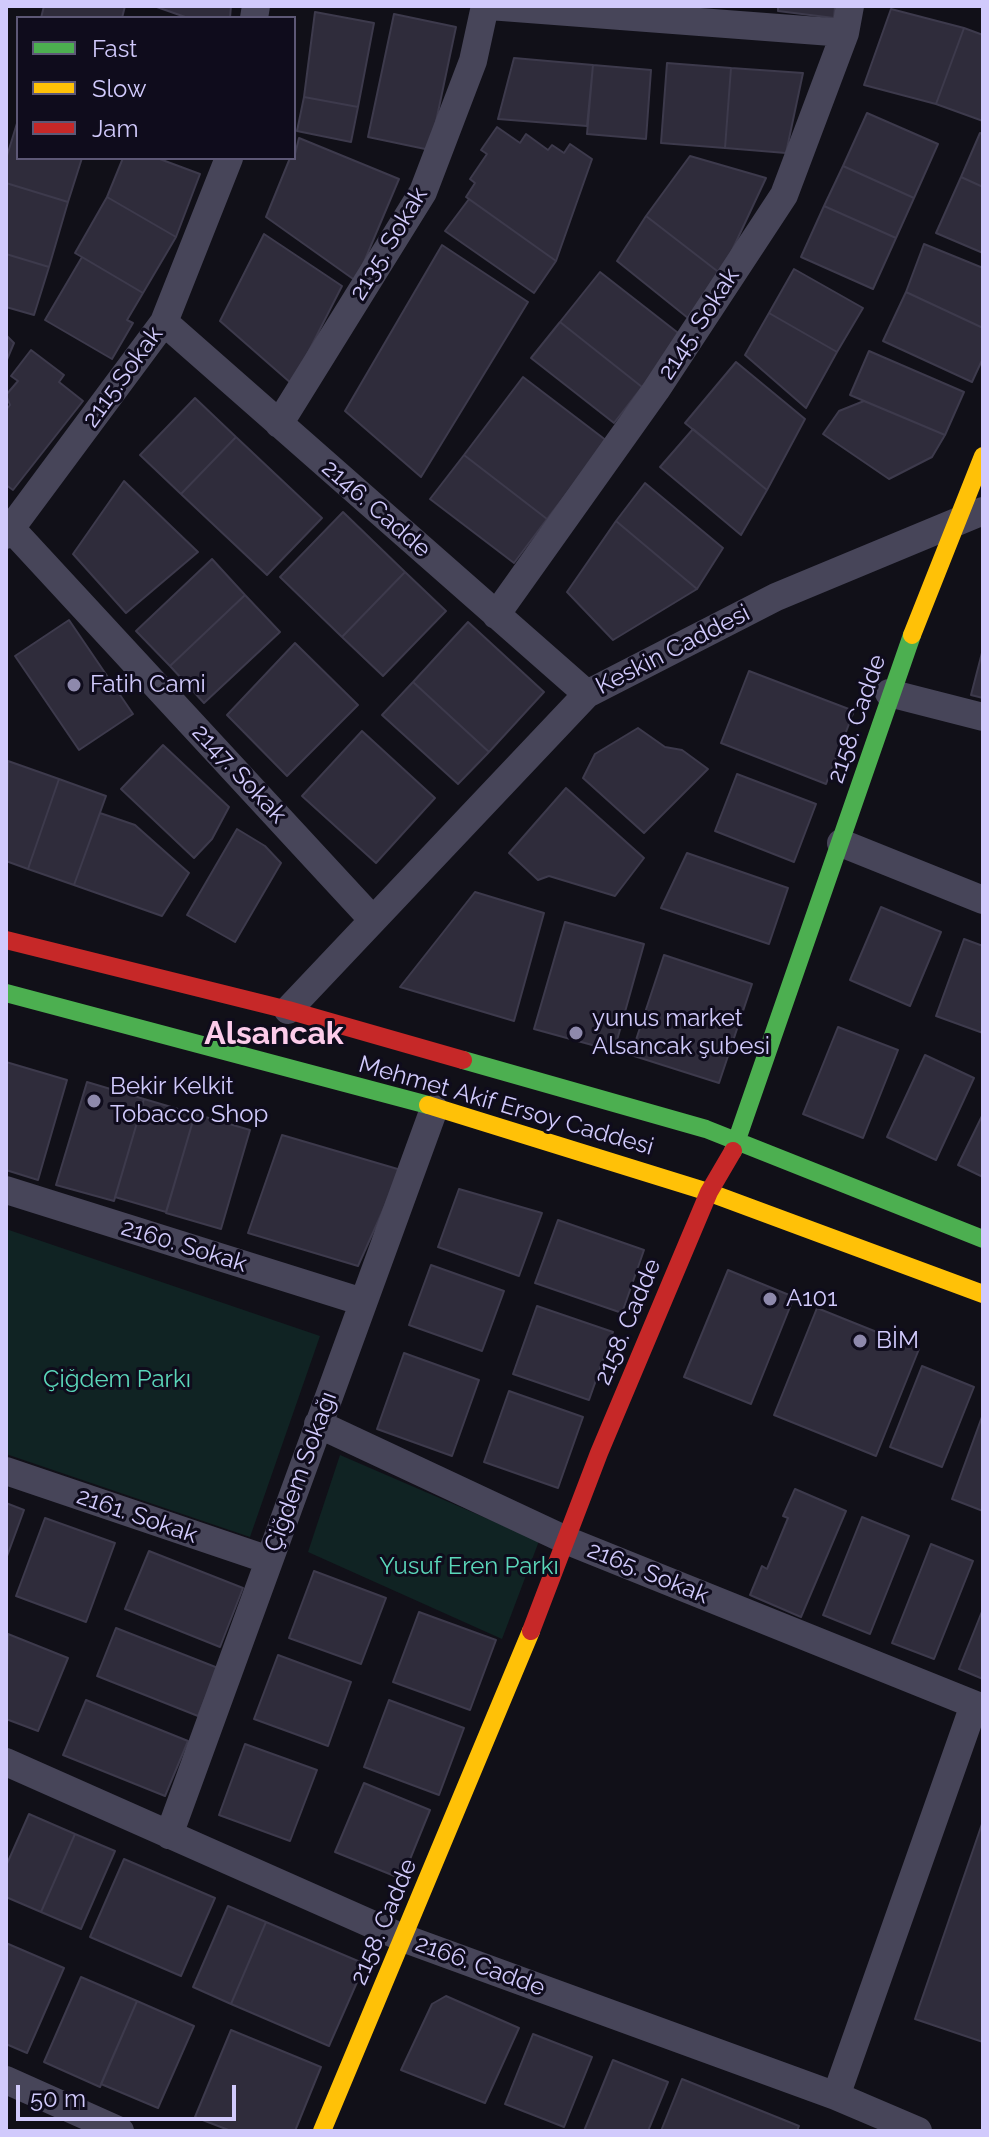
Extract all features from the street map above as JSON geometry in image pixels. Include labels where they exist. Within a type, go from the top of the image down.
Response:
[{"type":"street","points":[[487,6],[847,20]]},
{"type":"street","name":"2135. Sokak","points":[[279,424],[423,192],[473,61],[487,6]]},
{"type":"street","name":"2145. Sokak","points":[[496,615],[656,390],[784,195],[847,20]]},
{"type":"street","name":"2115.Sokak","points":[[8,529],[164,322],[228,160]]},
{"type":"street","name":"2146. Cadde","points":[[164,322],[587,694]]},
{"type":"street","name":"2158. Cadde","points":[[322,2131],[568,1541],[599,1453],[709,1192],[738,1142],[889,693],[953,524],[983,456]]},
{"type":"street","name":"Keskin Caddesi","points":[[288,1010],[587,694],[776,597],[983,511]]},
{"type":"street","name":"2147. Sokak","points":[[8,529],[373,920]]},
{"type":"street","points":[[889,693],[983,717]]},
{"type":"street","points":[[841,843],[983,900]]},
{"type":"street","name":"Mehmet Akif Ersoy Caddesi","points":[[6,940],[288,1010],[706,1129],[983,1239]]},
{"type":"street","name":"Mehmet Akif Ersoy Caddesi","points":[[6,993],[137,1025],[434,1109],[709,1192],[983,1294]]},
{"type":"street","name":"Çiğdem Sokağı","points":[[169,1835],[434,1109]]},
{"type":"street","name":"2160. Sokak","points":[[6,1190],[363,1302]]},
{"type":"street","name":"2165. Sokak","points":[[318,1424],[568,1541],[979,1706]]},
{"type":"street","name":"2161. Sokak","points":[[6,1471],[269,1560]]},
{"type":"street","points":[[836,2096],[979,1706]]},
{"type":"street","name":"2166. Cadde","points":[[6,1762],[403,1938],[836,2096],[918,2131]]},
{"type":"street","points":[[6,2080],[120,2131]]},
{"type":"green space","name":"Çiğdem Parkı","points":[[6,1229],[320,1336],[250,1537],[6,1454]]},
{"type":"green space","name":"Yusuf Eren Parkı","points":[[340,1455],[539,1541],[502,1639],[308,1552]]},
{"type":"building","points":[[44,6],[125,6],[122,16],[42,16]]},
{"type":"building","points":[[154,6],[231,6],[230,16],[182,16]]},
{"type":"building","points":[[778,6],[835,6],[834,18],[778,11]]},
{"type":"building","points":[[891,9],[964,28],[936,104],[864,85]]},
{"type":"building","points":[[315,12],[374,23],[358,107],[304,97]]},
{"type":"building","points":[[394,14],[456,27],[430,150],[368,137]]},
{"type":"building","points":[[964,28],[983,35],[983,121],[936,104]]},
{"type":"building","points":[[514,58],[593,65],[587,126],[498,119]]},
{"type":"building","points":[[667,63],[731,68],[725,148],[661,143]]},
{"type":"building","points":[[593,65],[651,70],[646,139],[587,134]]},
{"type":"building","points":[[731,68],[803,73],[786,153],[725,148]]},
{"type":"building","points":[[304,97],[358,107],[351,142],[297,131]]},
{"type":"building","points":[[867,113],[938,144],[914,198],[843,166]]},
{"type":"building","points":[[16,126],[16,160],[81,160],[68,202],[6,183],[6,159]]},
{"type":"building","points":[[497,127],[520,143],[526,134],[548,150],[552,145],[564,153],[570,144],[592,159],[556,261],[466,197],[475,183],[470,179],[487,154],[481,150]]},
{"type":"building","points":[[980,133],[983,134],[983,187],[961,177]]},
{"type":"building","points":[[299,138],[399,179],[356,281],[266,217],[289,160],[296,160]]},
{"type":"building","points":[[690,156],[766,178],[721,274],[646,216]]},
{"type":"building","points":[[122,160],[162,160],[200,174],[176,237],[107,197]]},
{"type":"building","points":[[843,166],[914,198],[896,238],[824,206]]},
{"type":"building","points":[[961,177],[983,187],[983,253],[936,233]]},
{"type":"building","points":[[6,183],[68,202],[49,267],[6,254]]},
{"type":"building","points":[[107,197],[176,237],[143,293],[75,253]]},
{"type":"building","points":[[469,199],[556,261],[534,293],[445,231]]},
{"type":"building","points":[[824,206],[896,238],[873,289],[801,257]]},
{"type":"building","points":[[646,216],[721,274],[688,318],[617,261]]},
{"type":"building","points":[[264,234],[342,286],[292,384],[220,321]]},
{"type":"building","points":[[924,244],[983,268],[983,328],[906,292]]},
{"type":"building","points":[[442,245],[528,302],[421,477],[345,411]]},
{"type":"building","points":[[6,254],[49,267],[34,315],[6,307]]},
{"type":"building","points":[[82,257],[143,293],[127,320],[133,323],[112,359],[45,320]]},
{"type":"building","points":[[794,269],[863,308],[837,352],[769,313]]},
{"type":"building","points":[[600,272],[682,336],[642,387],[560,322]]},
{"type":"building","points":[[906,292],[983,328],[983,358],[972,382],[883,341]]},
{"type":"building","points":[[769,313],[837,352],[806,408],[745,355]]},
{"type":"building","points":[[560,322],[642,387],[614,423],[531,358]]},
{"type":"building","points":[[6,335],[14,343],[6,362]]},
{"type":"building","points":[[31,350],[64,375],[59,382],[83,401],[13,490],[6,485],[6,410],[10,405],[6,395],[18,381],[11,376]]},
{"type":"building","points":[[869,351],[964,392],[945,435],[850,395]]},
{"type":"building","points":[[736,362],[805,419],[767,490],[685,423]]},
{"type":"building","points":[[523,377],[607,441],[547,519],[464,455]]},
{"type":"building","points":[[195,398],[236,437],[181,494],[140,455]]},
{"type":"building","points":[[864,401],[945,435],[932,457],[889,479],[823,434],[839,411]]},
{"type":"building","points":[[693,429],[767,490],[741,535],[660,467]]},
{"type":"building","points":[[236,437],[322,518],[267,575],[181,494]]},
{"type":"building","points":[[464,455],[547,519],[514,563],[430,499]]},
{"type":"building","points":[[124,481],[198,552],[126,613],[73,554]]},
{"type":"building","points":[[645,483],[723,548],[697,589],[616,521]]},
{"type":"building","points":[[343,512],[405,572],[342,637],[280,577]]},
{"type":"building","points":[[616,521],[697,589],[613,640],[567,592]]},
{"type":"building","points":[[212,559],[245,595],[170,666],[136,631]]},
{"type":"building","points":[[405,572],[446,611],[383,676],[342,637]]},
{"type":"building","points":[[245,595],[280,632],[204,703],[170,666]]},
{"type":"building","name":"Fatih Cami","points":[[69,620],[133,714],[79,750],[15,656]]},
{"type":"building","points":[[468,622],[544,692],[489,752],[413,682]]},
{"type":"building","points":[[295,643],[358,705],[287,776],[227,715]]},
{"type":"building","points":[[983,649],[983,698],[971,695]]},
{"type":"building","points":[[749,671],[854,711],[826,784],[721,743]]},
{"type":"building","points":[[413,682],[489,752],[458,784],[382,715]]},
{"type":"building","points":[[638,728],[665,747],[682,750],[708,769],[644,833],[583,778],[595,754]]},
{"type":"building","points":[[362,731],[435,798],[376,863],[302,796]]},
{"type":"building","points":[[163,745],[229,807],[212,839],[194,858],[121,789]]},
{"type":"building","points":[[8,761],[59,779],[28,869],[6,861]]},
{"type":"building","points":[[737,774],[816,804],[794,862],[715,831]]},
{"type":"building","points":[[59,779],[106,796],[74,885],[28,869]]},
{"type":"building","points":[[566,788],[644,858],[615,896],[549,876],[538,880],[509,853]]},
{"type":"building","points":[[100,813],[135,825],[189,873],[162,916],[74,885]]},
{"type":"building","points":[[237,829],[265,846],[281,863],[235,942],[187,915]]},
{"type":"building","points":[[687,853],[788,888],[769,944],[661,908]]},
{"type":"building","points":[[475,892],[544,913],[514,1021],[400,987]]},
{"type":"building","points":[[881,907],[941,932],[910,1006],[850,980]]},
{"type":"building","points":[[565,922],[644,944],[614,1051],[534,1029]]},
{"type":"building","points":[[964,939],[983,946],[983,1033],[936,1016]]},
{"type":"building","points":[[664,955],[752,984],[719,1083],[631,1055]]},
{"type":"building","points":[[838,1027],[898,1050],[863,1138],[803,1114]]},
{"type":"building","points":[[925,1055],[974,1078],[936,1160],[887,1137]]},
{"type":"building","points":[[6,1062],[67,1080],[38,1180],[6,1170]]},
{"type":"building","points":[[87,1082],[144,1099],[114,1201],[56,1185]]},
{"type":"building","points":[[144,1099],[195,1114],[166,1212],[115,1197]]},
{"type":"building","points":[[195,1114],[250,1130],[221,1229],[166,1213]]},
{"type":"building","points":[[983,1114],[983,1177],[958,1165]]},
{"type":"building","points":[[282,1135],[401,1170],[358,1266],[248,1233]]},
{"type":"building","points":[[459,1189],[542,1213],[519,1276],[438,1247]]},
{"type":"building","points":[[558,1220],[644,1250],[622,1313],[535,1283]]},
{"type":"building","points":[[431,1265],[504,1291],[482,1351],[409,1325]]},
{"type":"building","points":[[728,1270],[794,1297],[751,1404],[684,1377]]},
{"type":"building","points":[[537,1306],[613,1332],[589,1400],[513,1374]]},
{"type":"building","points":[[817,1308],[919,1349],[876,1456],[774,1415]]},
{"type":"building","points":[[404,1353],[479,1380],[452,1456],[377,1429]]},
{"type":"building","points":[[922,1366],[974,1387],[942,1467],[890,1447]]},
{"type":"building","points":[[509,1391],[583,1417],[558,1488],[484,1462]]},
{"type":"building","points":[[983,1414],[983,1511],[952,1499]]},
{"type":"building","points":[[795,1489],[846,1511],[801,1617],[750,1595],[762,1566],[767,1569],[788,1518],[783,1516]]},
{"type":"building","points":[[6,1503],[24,1510],[6,1559]]},
{"type":"building","points":[[862,1517],[909,1536],[870,1634],[823,1615]]},
{"type":"building","points":[[45,1518],[115,1543],[86,1622],[16,1596]]},
{"type":"building","points":[[931,1544],[973,1561],[934,1659],[892,1643]]},
{"type":"building","points":[[149,1551],[243,1588],[220,1647],[125,1609]]},
{"type":"building","points":[[314,1571],[386,1598],[361,1664],[289,1638]]},
{"type":"building","points":[[983,1609],[983,1679],[959,1669]]},
{"type":"building","points":[[419,1612],[496,1640],[470,1710],[393,1682]]},
{"type":"building","points":[[116,1628],[218,1668],[198,1716],[97,1676]]},
{"type":"building","points":[[8,1634],[68,1658],[38,1731],[6,1719]]},
{"type":"building","points":[[278,1655],[351,1682],[328,1746],[254,1719]]},
{"type":"building","points":[[86,1700],[188,1741],[165,1796],[63,1755]]},
{"type":"building","points":[[389,1700],[464,1728],[439,1795],[364,1767]]},
{"type":"building","points":[[245,1744],[317,1770],[290,1841],[219,1815]]},
{"type":"building","points":[[364,1783],[430,1810],[402,1879],[335,1852]]},
{"type":"building","points":[[29,1814],[75,1834],[41,1912],[6,1897],[6,1866]]},
{"type":"building","points":[[983,1821],[983,2042],[915,2019]]},
{"type":"building","points":[[75,1834],[115,1851],[81,1929],[41,1912]]},
{"type":"building","points":[[124,1859],[215,1898],[181,1976],[90,1937]]},
{"type":"building","points":[[228,1906],[266,1922],[231,2004],[193,1987]]},
{"type":"building","points":[[266,1922],[365,1964],[329,2046],[231,2004]]},
{"type":"building","points":[[6,1943],[64,1968],[27,2053],[6,2044]]},
{"type":"building","points":[[81,1977],[137,2001],[100,2087],[44,2062]]},
{"type":"building","points":[[446,1996],[519,2028],[485,2103],[401,2070],[432,2004]]},
{"type":"building","points":[[137,2001],[194,2026],[158,2108],[101,2084]]},
{"type":"building","points":[[231,2030],[321,2067],[295,2131],[231,2131],[195,2117]]},
{"type":"building","points":[[533,2034],[592,2057],[564,2127],[505,2104]]},
{"type":"building","points":[[613,2060],[668,2082],[648,2131],[584,2131]]},
{"type":"building","points":[[682,2079],[799,2126],[797,2131],[661,2131]]},
{"type":"traffic: fast","points":[[733,1151],[912,635]]},
{"type":"traffic: fast","points":[[6,993],[428,1105]]},
{"type":"traffic: fast","points":[[463,1060],[706,1129],[983,1239]]},
{"type":"traffic: slow","points":[[912,635],[983,456]]},
{"type":"traffic: slow","points":[[428,1105],[705,1191],[983,1294]]},
{"type":"traffic: slow","points":[[322,2131],[531,1631]]},
{"type":"traffic: jam","points":[[6,940],[288,1010],[463,1060]]},
{"type":"traffic: jam","points":[[531,1631],[599,1453],[709,1192],[733,1151]]},
{"type":"place","name":"Fatih Cami","points":[[74,685]]},
{"type":"place","name":"yunus market Alsancak şubesi","points":[[576,1033]]},
{"type":"place","name":"Bekir Kelkit Tobacco Shop","points":[[94,1101]]},
{"type":"place","name":"A101","points":[[770,1299]]},
{"type":"place","name":"BİM","points":[[860,1341]]},
{"type":"district","name":"Alsancak","points":[[274,1034]]}]
